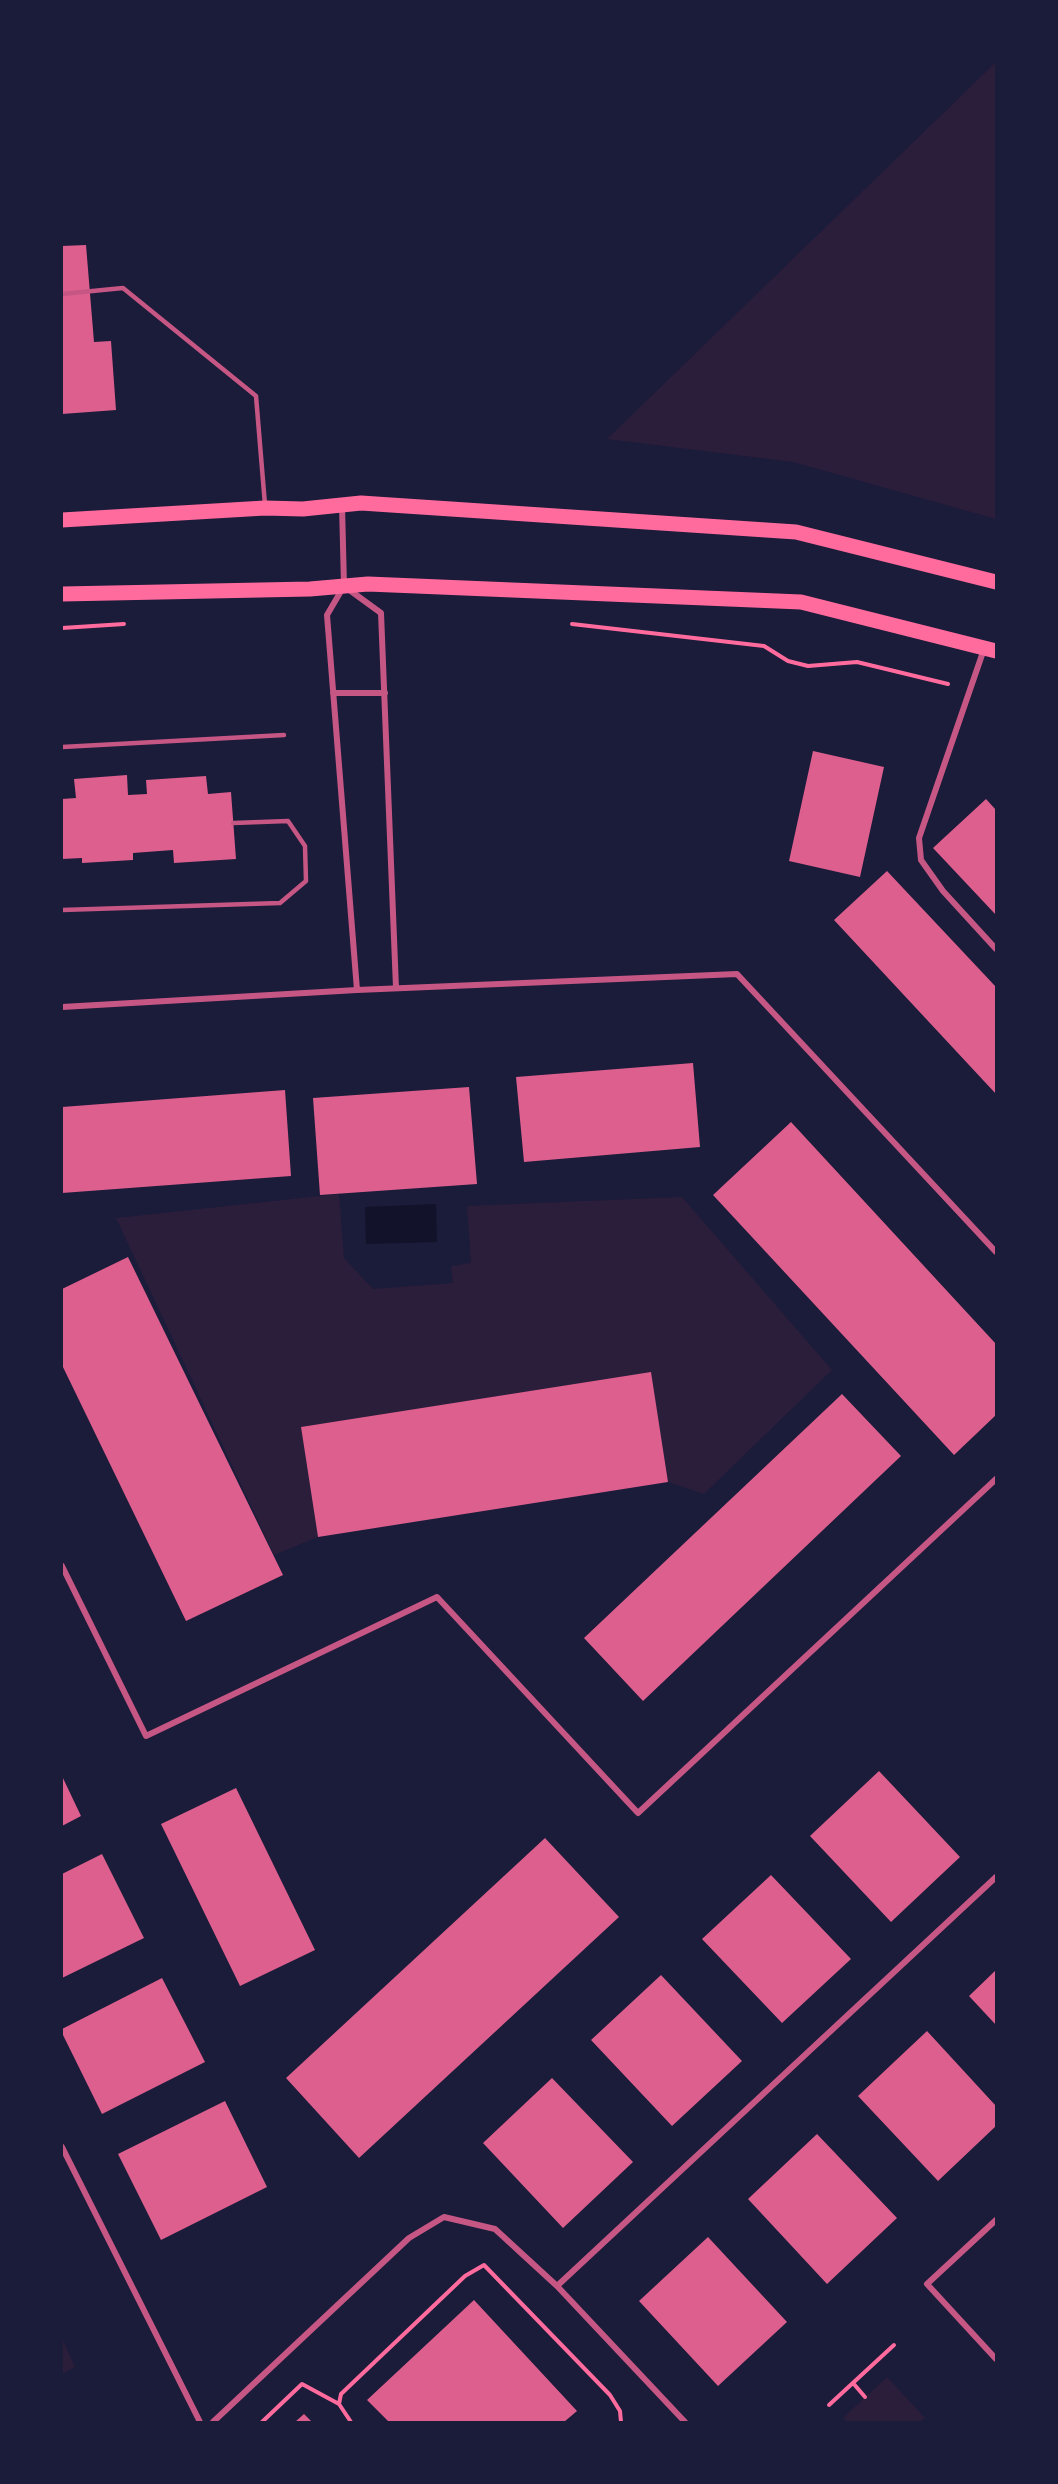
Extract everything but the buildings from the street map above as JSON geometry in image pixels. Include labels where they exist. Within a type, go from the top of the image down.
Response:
[{"type":"main road","points":[[62,520],[265,508],[303,509],[361,503],[796,532],[996,582]]},
{"type":"main road","points":[[62,594],[309,589],[368,584],[801,602],[990,649]]},
{"type":"street","points":[[342,505],[344,586],[327,615],[357,990]]},
{"type":"street","points":[[344,586],[381,613],[396,988]]},
{"type":"street","points":[[990,649],[971,689],[942,766],[919,837],[921,860],[943,891],[996,949]]},
{"type":"street","points":[[333,693],[385,693]]},
{"type":"street","points":[[62,1007],[396,988],[737,974],[996,1252]]},
{"type":"street","points":[[62,1566],[146,1736],[436,1597],[638,1813],[996,1479]]},
{"type":"street","points":[[557,2286],[996,1877]]},
{"type":"street","points":[[62,2147],[200,2422]]},
{"type":"street","points":[[213,2422],[409,2238],[444,2217],[495,2229],[557,2286],[685,2422]]},
{"type":"street","points":[[996,2220],[927,2284],[996,2359]]},
{"type":"lane","points":[[62,294],[123,288],[256,396],[265,508]]},
{"type":"lane","points":[[62,747],[284,735]]},
{"type":"lane","points":[[62,910],[280,903],[306,881],[305,846],[288,821],[233,823]]},
{"type":"path","points":[[562,623],[764,646],[788,661],[808,666],[857,662],[971,689]]},
{"type":"path","points":[[339,2404],[341,2394],[465,2276],[484,2265],[610,2395],[620,2411],[621,2422]]},
{"type":"path","points":[[829,2405],[894,2345]]},
{"type":"path","points":[[853,2383],[865,2397]]},
{"type":"path","points":[[262,2422],[302,2384],[339,2404],[351,2422]]},
{"type":"shaded area","points":[[996,62],[996,519],[793,462],[607,439]]},
{"type":"shaded area","points":[[339,1194],[344,1258],[373,1289],[453,1283],[451,1266],[471,1263],[467,1206],[682,1197],[832,1370],[704,1494],[668,1482],[651,1373],[301,1428],[318,1537],[274,1555],[116,1218]]},
{"type":"shaded area","points":[[436,1204],[437,1242],[366,1244],[365,1207]]},
{"type":"shaded area","points":[[62,2338],[75,2367],[62,2374]]},
{"type":"shaded area","points":[[887,2377],[925,2418],[920,2422],[847,2422],[843,2418]]}]
